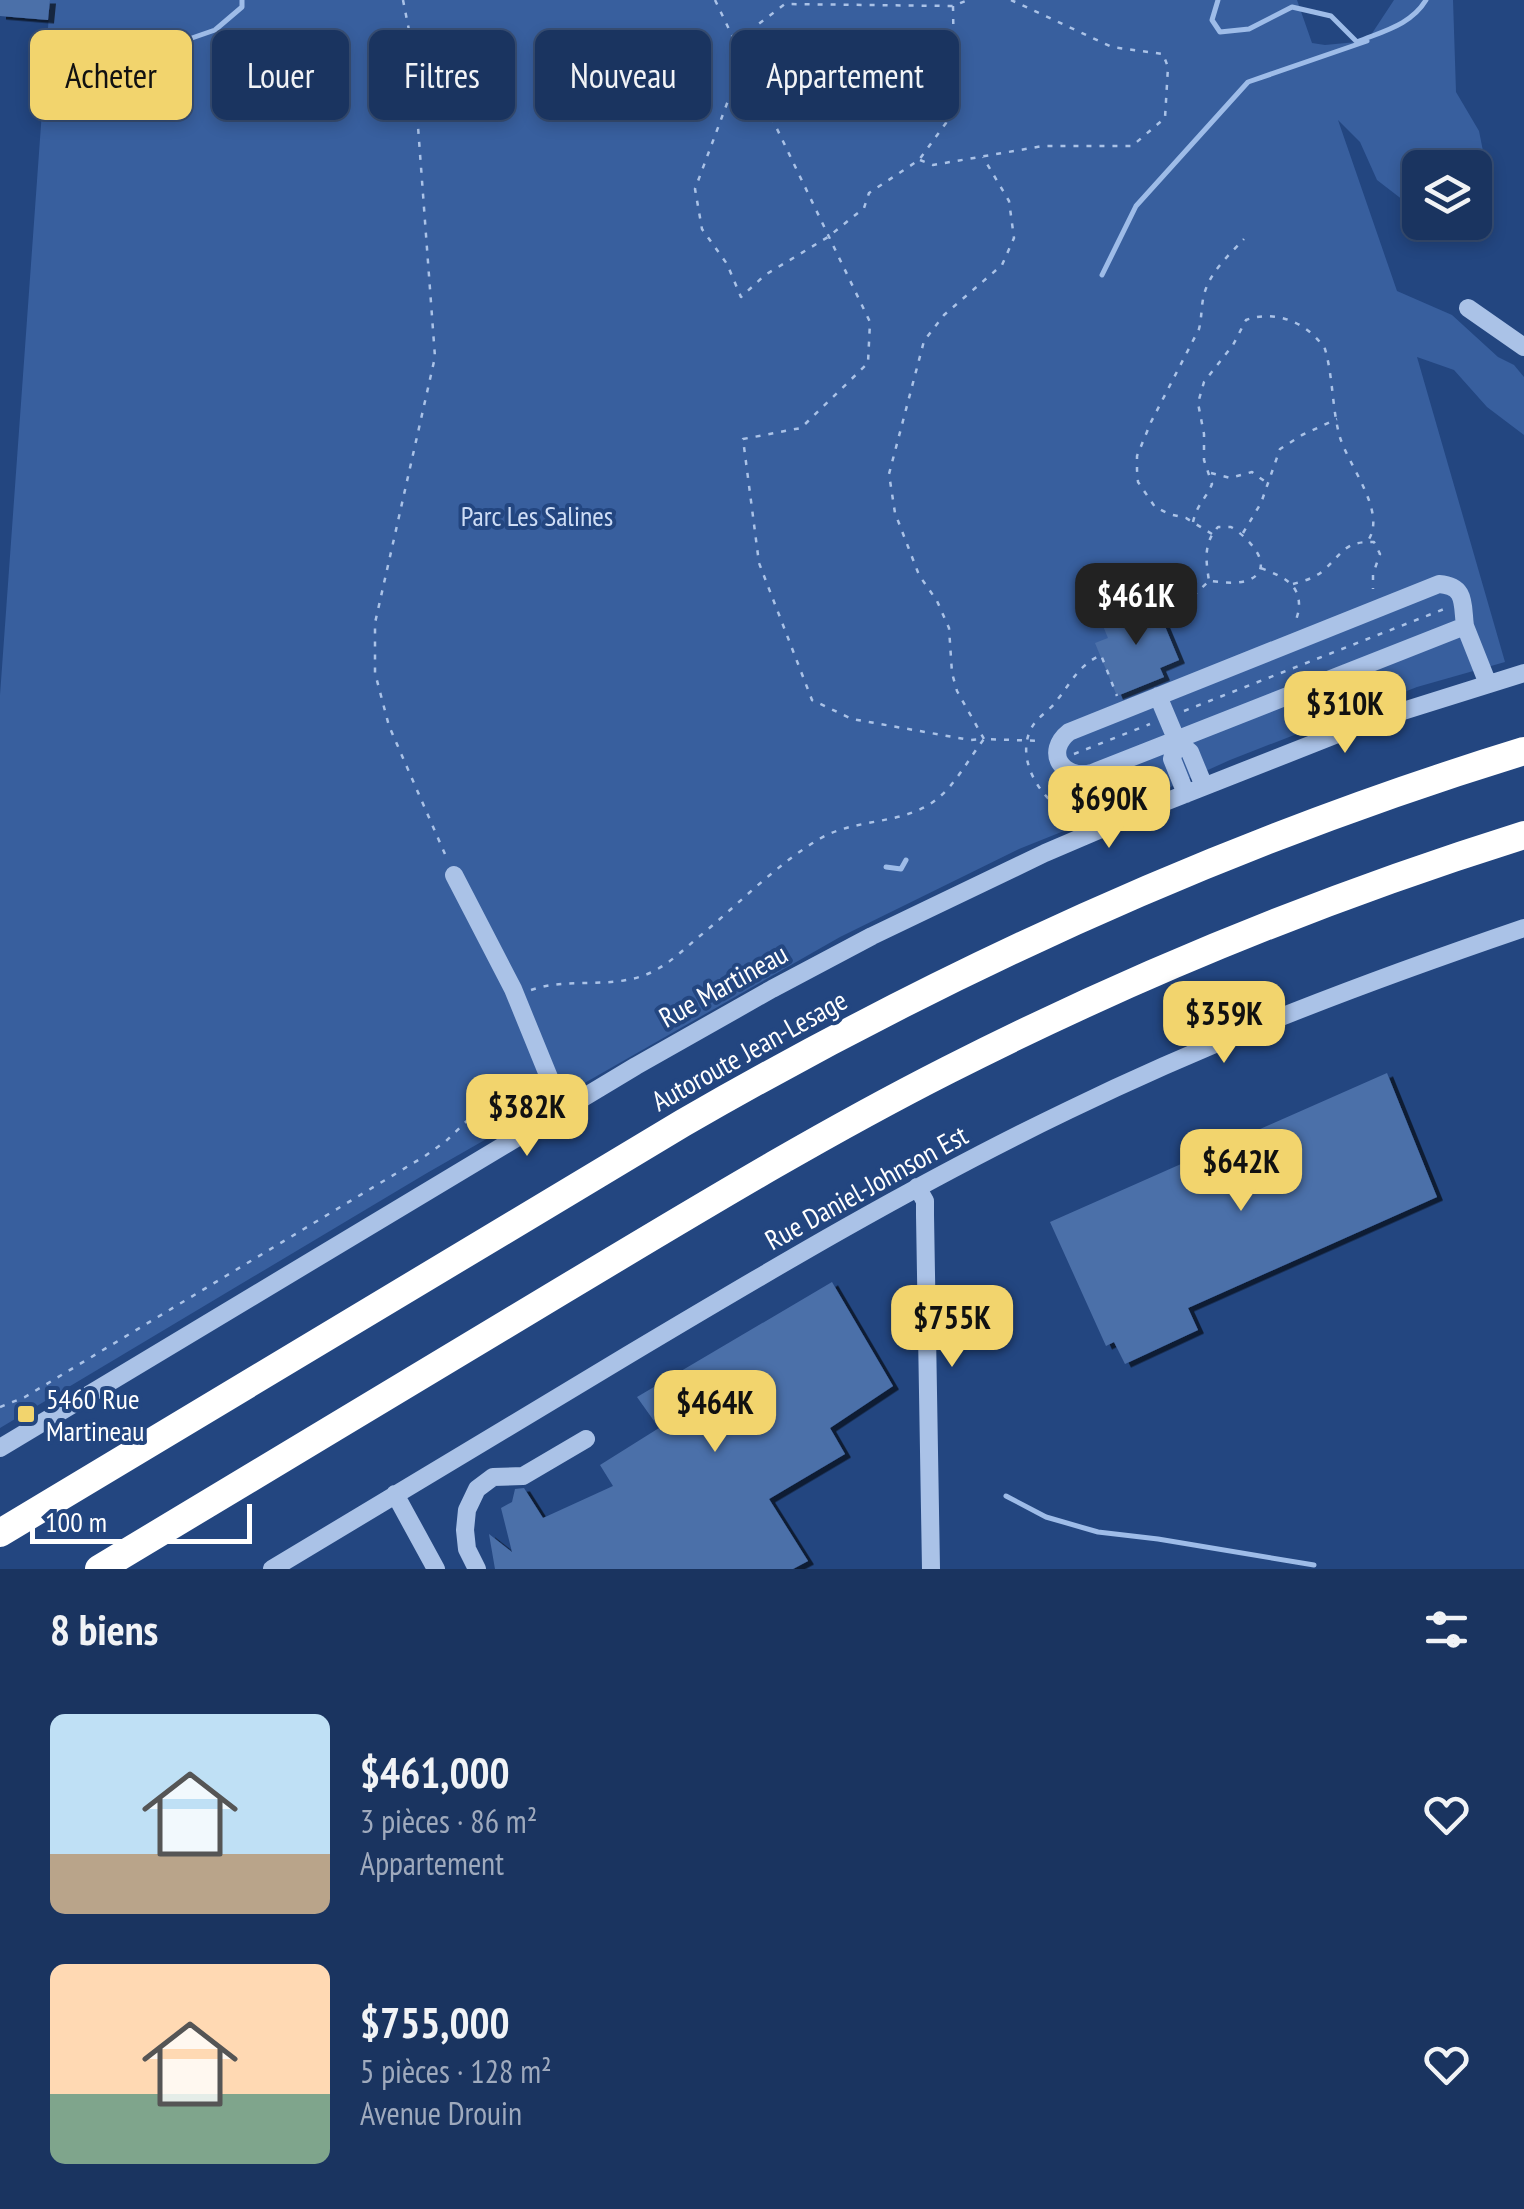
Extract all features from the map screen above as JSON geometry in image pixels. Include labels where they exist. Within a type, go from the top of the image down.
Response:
[{"type":"highway","name":"Autoroute Jean-Lesage","points":[[0,1533],[683,1123],[884,1012],[1046,934],[1199,867],[1366,802],[1524,751]]},
{"type":"highway","points":[[99,1569],[760,1173],[946,1070],[1224,944],[1395,878],[1524,835]]},
{"type":"street","points":[[1468,308],[1524,347]]},
{"type":"street","points":[[1465,626],[1086,775],[1070,772],[1059,760],[1058,744],[1069,732],[1376,598],[1445,584],[1462,598],[1465,626],[1488,684]]},
{"type":"street","name":"Rue Martineau","points":[[0,1448],[565,1108],[861,941],[1045,852],[1195,790],[1368,722],[1524,673]]},
{"type":"street","points":[[1158,696],[1177,741],[1172,759],[1195,790]]},
{"type":"street","points":[[454,875],[513,990],[565,1108]]},
{"type":"street","name":"Rue Daniel-Johnson Est","points":[[272,1569],[802,1252],[1066,1111],[1356,986],[1524,928]]},
{"type":"street","points":[[918,1188],[925,1207],[931,1569]]},
{"type":"street","points":[[477,1569],[467,1549],[466,1516],[474,1493],[488,1479],[522,1476],[586,1439]]},
{"type":"street","points":[[470,1450],[488,1479]]},
{"type":"street","points":[[395,1494],[436,1569]]},
{"type":"path","points":[[403,0],[412,45],[435,358],[375,623],[375,673],[389,726],[454,875]]},
{"type":"path","points":[[715,0],[731,35]]},
{"type":"path","points":[[755,30],[786,4],[953,6],[968,0]]},
{"type":"path","points":[[919,160],[933,165],[1043,146],[1132,146],[1166,118],[1168,67],[1163,54],[1112,47],[1012,0]]},
{"type":"path","points":[[731,93],[695,189],[702,229],[727,264],[741,297],[765,275],[828,237],[864,208],[869,194],[919,160],[946,123],[954,70],[953,6]]},
{"type":"path","points":[[771,120],[870,322],[868,362],[800,428],[742,439],[760,563],[812,700],[852,719],[970,740],[1050,741]]},
{"type":"path","points":[[983,157],[1009,202],[1014,238],[1002,265],[944,315],[924,341],[889,474],[895,514],[919,575],[949,628],[957,691],[984,739]]},
{"type":"path","points":[[1212,534],[1155,506],[1138,482],[1137,456],[1199,329],[1204,294],[1218,268],[1244,239]]},
{"type":"path","points":[[1193,522],[1198,504],[1212,484],[1204,460],[1198,402],[1204,382],[1233,345],[1246,320],[1274,316],[1317,337],[1325,349],[1340,438],[1371,507],[1374,528],[1367,542]]},
{"type":"path","points":[[1242,534],[1257,512],[1280,449],[1336,419]]},
{"type":"path","points":[[1209,473],[1230,478],[1252,472],[1268,484]]},
{"type":"path","points":[[1162,619],[1177,611],[1209,581],[1236,582],[1251,579],[1258,572],[1258,554],[1231,526],[1218,527],[1212,534],[1205,558],[1209,581]]},
{"type":"path","points":[[1293,584],[1320,573],[1350,545],[1374,542],[1380,550],[1373,574],[1376,598]]},
{"type":"path","points":[[1259,568],[1293,584],[1299,608],[1295,620]]},
{"type":"path","points":[[1182,711],[1444,609]]},
{"type":"path","points":[[1088,818],[1065,812],[1039,787],[1028,763],[1030,729],[1056,702],[1083,664],[1100,655],[1118,696],[1112,698]]},
{"type":"path","points":[[1066,757],[1151,723]]},
{"type":"path","points":[[526,992],[562,982],[624,980],[653,972],[819,839],[937,800],[984,739]]},
{"type":"path","points":[[0,1407],[426,1156],[472,1114],[518,1103],[528,1092],[530,1073]]},
{"type":"green space","name":"Parc Les Salines","points":[[50,0],[1297,0],[1312,43],[1325,45],[1367,41],[1394,0],[1453,0],[1456,92],[1479,131],[1483,150],[1402,150],[1402,199],[1377,180],[1360,142],[1338,120],[1397,291],[1452,315],[1524,377],[1524,435],[1487,407],[1454,370],[1417,357],[1505,662],[1417,687],[1230,760],[1019,849],[840,937],[427,1173],[0,1428],[0,695],[41,120],[192,120],[192,30],[48,30]]},
{"type":"building","points":[[0,0],[50,0],[48,20],[0,16]]},
{"type":"building","points":[[1154,600],[1179,660],[1160,668],[1164,677],[1117,696],[1095,643],[1108,638],[1101,621]]},
{"type":"building","points":[[1387,1073],[1437,1197],[1188,1308],[1198,1330],[1125,1364],[1114,1342],[1106,1346],[1050,1222]]},
{"type":"building","points":[[832,1282],[893,1386],[830,1428],[845,1454],[769,1499],[808,1561],[793,1569],[495,1569],[489,1534],[512,1552],[501,1508],[512,1502],[515,1489],[524,1488],[543,1518],[613,1486],[600,1465],[659,1428],[637,1397]]},
{"type":"waterway","points":[[192,38],[215,30],[242,7],[242,0]]},
{"type":"waterway","points":[[1218,0],[1212,20],[1220,32],[1249,29],[1292,7],[1331,16],[1357,42],[1404,21],[1426,0]]},
{"type":"waterway","points":[[1102,275],[1136,206],[1248,82],[1367,41]]},
{"type":"waterway","points":[[886,867],[901,869],[906,860]]},
{"type":"waterway","points":[[1006,1496],[1046,1517],[1098,1532],[1314,1565]]},
{"type":"place","name":"5460 Rue Martineau","points":[[26,1414]]}]
